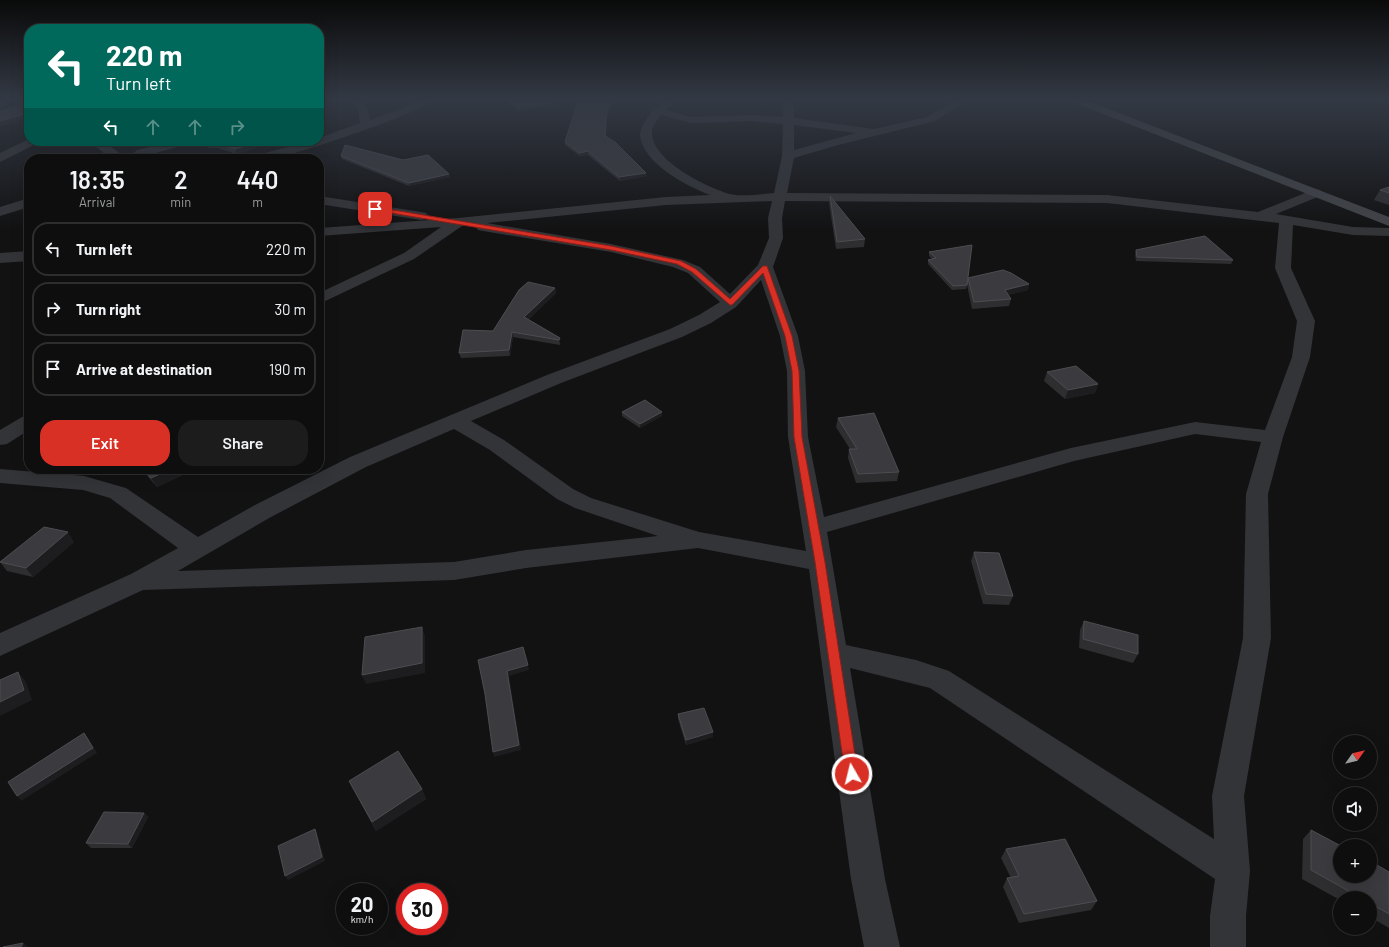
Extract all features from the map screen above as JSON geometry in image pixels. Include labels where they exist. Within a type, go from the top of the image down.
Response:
[{"type":"street","points":[[648,142],[652,152],[678,175],[736,200]]},
{"type":"street","points":[[0,645],[140,581],[263,511],[358,462],[554,379],[676,333],[705,319],[730,303],[765,267],[776,238],[775,218],[788,156],[788,142]]},
{"type":"street","points":[[788,156],[836,142]]},
{"type":"street","points":[[1185,142],[1389,222]]},
{"type":"street","points":[[0,158],[24,146]]},
{"type":"street","points":[[102,146],[112,154]]},
{"type":"street","points":[[140,154],[168,146]]},
{"type":"street","points":[[283,146],[293,149]]},
{"type":"street","points":[[276,154],[305,146]]},
{"type":"street","points":[[1260,216],[1315,193]]},
{"type":"street","points":[[324,232],[458,222],[666,202],[779,197],[1107,199],[1260,216],[1286,222],[1353,231],[1389,232]]},
{"type":"street","points":[[324,201],[611,248],[678,263],[694,270],[730,303]]},
{"type":"street","points":[[0,212],[24,204]]},
{"type":"street","points":[[324,297],[409,256],[458,222]]},
{"type":"street","points":[[1228,947],[1228,916],[1232,871],[1228,796],[1257,638],[1257,494],[1273,437],[1301,357],[1306,321],[1283,268],[1286,222]]},
{"type":"street","points":[[0,258],[24,256]]},
{"type":"street","points":[[765,267],[789,336],[796,371],[798,437],[820,562],[868,879],[882,947]]},
{"type":"street","points":[[456,421],[497,445],[565,494],[583,503],[698,540],[820,562]]},
{"type":"street","points":[[0,439],[24,424]]},
{"type":"street","points":[[813,528],[1071,455],[1195,428],[1273,437]]},
{"type":"street","points":[[0,476],[84,483],[118,493],[197,549]]},
{"type":"street","points":[[140,581],[454,571],[526,559],[698,540]]},
{"type":"street","points":[[834,653],[916,672],[939,679],[1232,871]]},
{"type":"building","points":[[565,142],[615,142],[646,173],[619,177],[588,151],[580,153]]},
{"type":"building","points":[[345,145],[403,160],[428,155],[449,174],[409,183],[341,156]]},
{"type":"building","points":[[225,146],[245,146],[235,149]]},
{"type":"building","points":[[1389,187],[1389,193],[1380,190]]},
{"type":"building","points":[[830,196],[865,239],[837,242]]},
{"type":"building","points":[[1205,236],[1233,260],[1137,257],[1136,250]]},
{"type":"building","points":[[972,245],[967,285],[953,286],[928,260],[936,258],[929,252]]},
{"type":"building","points":[[1003,270],[1029,284],[1005,290],[1011,299],[974,302],[968,278]]},
{"type":"building","points":[[528,282],[555,288],[524,317],[560,338],[559,340],[512,332],[509,350],[459,353],[463,330],[493,331],[519,290]]},
{"type":"building","points":[[1076,366],[1098,384],[1068,390],[1047,372]]},
{"type":"building","points":[[645,400],[662,412],[640,424],[622,412]]},
{"type":"building","points":[[874,413],[899,472],[858,474],[849,449],[857,449],[838,418]]},
{"type":"building","points":[[148,474],[160,474],[151,478]]},
{"type":"building","points":[[44,527],[68,532],[26,568],[0,562]]},
{"type":"building","points":[[974,552],[999,553],[1013,596],[986,594]]},
{"type":"building","points":[[1084,621],[1138,635],[1138,654],[1083,639]]},
{"type":"building","points":[[422,627],[422,663],[362,675],[365,637]]},
{"type":"building","points":[[523,647],[528,665],[507,671],[519,745],[493,752],[485,694],[478,660]]},
{"type":"building","points":[[18,672],[24,690],[0,702],[0,680]]},
{"type":"building","points":[[704,708],[713,732],[686,740],[678,714]]},
{"type":"building","points":[[84,733],[93,748],[17,796],[8,782]]},
{"type":"building","points":[[398,751],[422,789],[372,822],[349,781]]},
{"type":"building","points":[[104,812],[144,813],[128,844],[86,843]]},
{"type":"building","points":[[315,829],[322,857],[285,876],[278,846]]},
{"type":"building","points":[[1311,830],[1333,842],[1333,882],[1311,870]]},
{"type":"building","points":[[1065,839],[1097,901],[1024,914],[1007,878],[1019,876],[1006,849]]},
{"type":"building","points":[[1377,865],[1389,872],[1389,914],[1377,907],[1377,891],[1348,891],[1334,883],[1377,883]]},
{"type":"building","points":[[23,943],[21,947],[3,947]]},
{"type":"route","points":[[375,209],[611,248],[678,263],[694,270],[730,303],[765,267],[789,336],[796,371],[798,437],[820,562],[852,774]]}]
